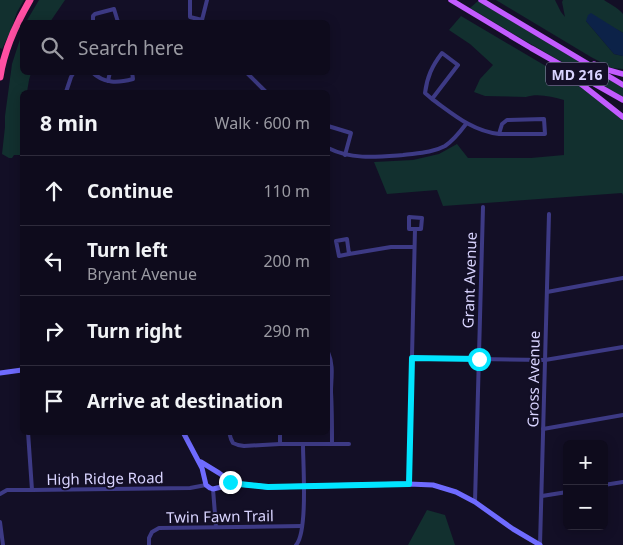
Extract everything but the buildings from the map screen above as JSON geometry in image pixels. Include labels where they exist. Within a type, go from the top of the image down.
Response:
[{"type":"highway","points":[[0,77],[9,43],[30,0]]},
{"type":"main road","name":"MD 216","points":[[451,0],[623,100]]},
{"type":"main road","name":"MD 216","points":[[481,0],[623,85]]},
{"type":"main road","points":[[538,34],[598,66],[623,74]]},
{"type":"main road","points":[[531,48],[586,86],[623,117]]},
{"type":"street","points":[[190,0],[190,17],[196,20],[202,20],[207,0]]},
{"type":"street","points":[[92,20],[94,14],[114,8],[117,20]]},
{"type":"street","points":[[432,99],[458,65],[442,53],[435,62],[426,82],[425,93],[432,99],[466,124],[482,131],[499,134],[545,134],[544,118],[507,120],[502,124],[499,134]]},
{"type":"street","points":[[67,90],[73,75]]},
{"type":"street","points":[[96,75],[102,80],[122,82],[133,79],[132,75]]},
{"type":"street","points":[[108,81],[109,75]]},
{"type":"street","points":[[249,75],[264,90]]},
{"type":"street","points":[[330,149],[345,155],[374,158],[431,151],[450,142],[466,124]]},
{"type":"street","points":[[330,127],[351,133],[345,155]]},
{"type":"street","name":"Grant Avenue","points":[[475,502],[483,208]]},
{"type":"street","name":"Gross Avenue","points":[[540,545],[549,214]]},
{"type":"street","points":[[409,217],[422,218],[421,229],[415,229],[409,229],[409,217]]},
{"type":"street","points":[[409,484],[415,229]]},
{"type":"street","points":[[349,254],[347,239],[336,241],[339,256],[391,247],[414,247]]},
{"type":"street","points":[[547,292],[623,278]]},
{"type":"street","points":[[412,358],[545,360],[623,347]]},
{"type":"street","points":[[330,357],[332,362],[332,444]]},
{"type":"street","points":[[0,373],[20,370]]},
{"type":"street","points":[[543,429],[623,415]]},
{"type":"street","name":"High Ridge Road","points":[[28,435],[32,490],[190,488],[206,482]]},
{"type":"street","points":[[185,435],[204,471],[206,482],[210,488],[239,484]]},
{"type":"street","points":[[230,435],[233,443],[238,445],[350,444]]},
{"type":"street","points":[[280,435],[280,444]]},
{"type":"street","points":[[296,545],[300,542],[302,526],[304,486],[303,445]]},
{"type":"street","points":[[199,461],[230,482],[239,484],[268,487],[423,484],[441,487],[475,502],[513,529],[540,545]]},
{"type":"street","points":[[206,482],[209,473],[217,472]]},
{"type":"street","points":[[216,488],[222,484],[222,476]]},
{"type":"street","points":[[608,484],[623,482]]},
{"type":"street","points":[[216,488],[216,527]]},
{"type":"street","points":[[0,494],[7,490],[32,490]]},
{"type":"street","points":[[542,496],[563,493]]},
{"type":"street","points":[[0,522],[3,545]]},
{"type":"street","name":"Twin Fawn Trail","points":[[150,545],[150,535],[156,529],[302,526]]},
{"type":"green space","points":[[0,0],[24,0],[2,49],[0,48]]},
{"type":"green space","points":[[39,0],[65,0],[51,20],[27,20]]},
{"type":"green space","points":[[496,0],[555,0],[565,17],[563,0],[604,0],[623,14],[623,33],[607,24],[586,21],[614,54],[623,56],[623,69],[612,68],[591,57]]},
{"type":"green space","points":[[478,1],[623,88],[623,97],[470,8]]},
{"type":"green space","points":[[461,16],[583,88],[623,120],[623,195],[622,193],[443,206],[437,190],[387,194],[374,162],[413,160],[439,154],[457,144],[468,158],[531,158],[564,155],[564,100],[540,95],[526,97],[485,96],[474,92],[480,79],[493,65],[470,44],[449,30]]},
{"type":"green space","points":[[20,39],[20,75],[30,75],[27,90],[20,90],[20,155],[14,155],[12,158],[9,158],[2,154],[12,64]]},
{"type":"green space","points":[[427,510],[445,515],[455,545],[408,545]]},
{"type":"water","points":[[591,13],[623,33],[623,56],[614,54],[586,21]]},
{"type":"route","points":[[230,482],[268,487],[409,484],[412,358],[479,359]]}]
